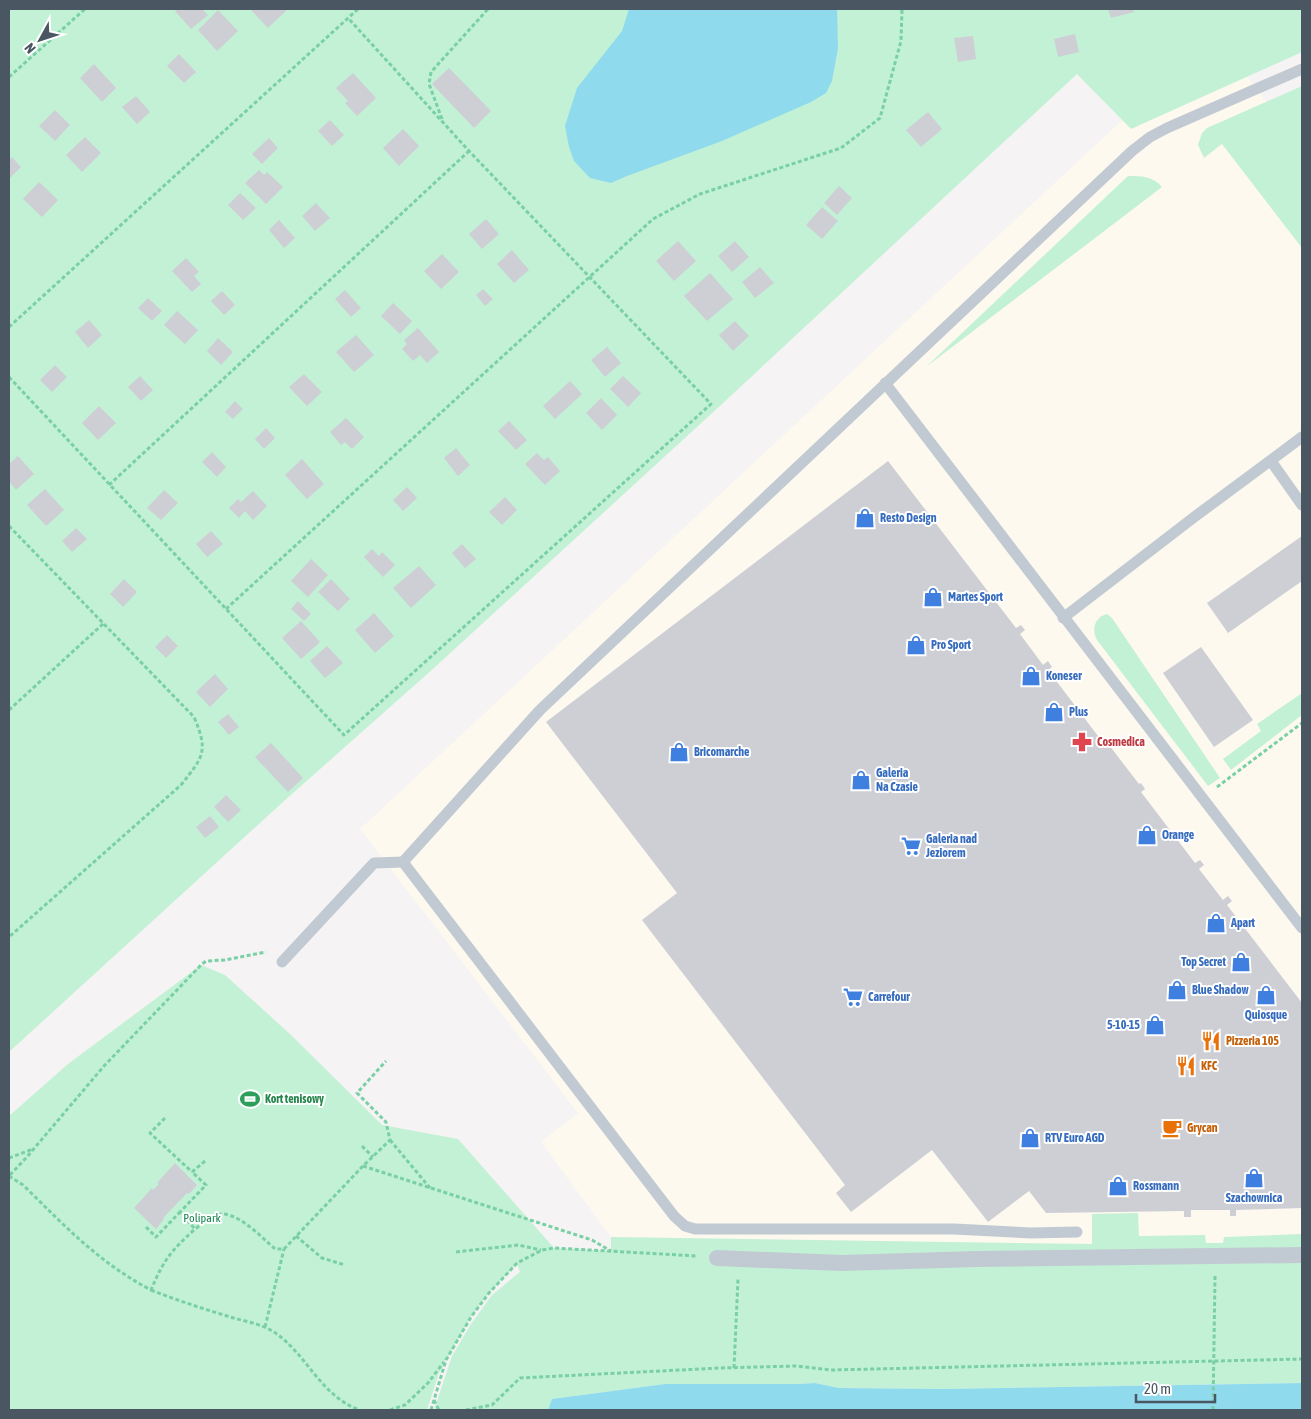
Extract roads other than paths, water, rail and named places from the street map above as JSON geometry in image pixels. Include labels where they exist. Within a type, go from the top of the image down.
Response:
[{"type":"street","points":[[717,1258],[841,1263],[1302,1255]]},
{"type":"lane","points":[[282,962],[374,863],[403,862],[540,710],[1132,151],[1150,137],[1167,128],[1302,69]]},
{"type":"lane","points":[[884,384],[1302,928]]},
{"type":"lane","points":[[1063,618],[1193,518],[1302,438]]},
{"type":"lane","points":[[1271,461],[1302,505]]},
{"type":"lane","points":[[403,862],[674,1216],[684,1226],[695,1229],[954,1229],[1031,1233],[1077,1232]]},
{"type":"water","points":[[629,9],[837,9],[838,48],[832,81],[826,93],[811,102],[722,141],[611,183],[590,178],[574,161],[565,126],[577,88],[622,31]]},
{"type":"water","points":[[815,1383],[839,1388],[943,1389],[1302,1383],[1302,1410],[548,1410],[552,1399],[665,1384]]},
{"type":"place","name":"Resto Design","points":[[865,518]]},
{"type":"place","name":"Martes Sport","points":[[933,597]]},
{"type":"place","name":"Pro Sport","points":[[916,645]]},
{"type":"place","name":"Koneser","points":[[1031,676]]},
{"type":"place","name":"Plus","points":[[1054,712]]},
{"type":"place","name":"Cosmedica","points":[[1082,742]]},
{"type":"place","name":"Bricomarche","points":[[679,752]]},
{"type":"place","name":"Galeria Na Czasie","points":[[861,780]]},
{"type":"place","name":"Orange","points":[[1147,835]]},
{"type":"place","name":"Galeria nad Jeziorem","points":[[911,846]]},
{"type":"place","name":"Apart","points":[[1216,923]]},
{"type":"place","name":"Top Secret","points":[[1241,962]]},
{"type":"place","name":"Blue Shadow","points":[[1177,990]]},
{"type":"place","name":"Quiosque","points":[[1266,995]]},
{"type":"place","name":"Carrefour","points":[[853,997]]},
{"type":"place","name":"5-10-15","points":[[1155,1025]]},
{"type":"place","name":"Pizzeria 105","points":[[1211,1041]]},
{"type":"place","name":"KFC","points":[[1186,1066]]},
{"type":"place","name":"Kort tenisowy","points":[[250,1099]]},
{"type":"place","name":"Grycan","points":[[1172,1128]]},
{"type":"place","name":"RTV Euro AGD","points":[[1030,1138]]},
{"type":"place","name":"Szachownica","points":[[1254,1178]]},
{"type":"place","name":"Rossmann","points":[[1118,1186]]},
{"type":"park label","name":"Polipark","points":[[202,1218]]}]
